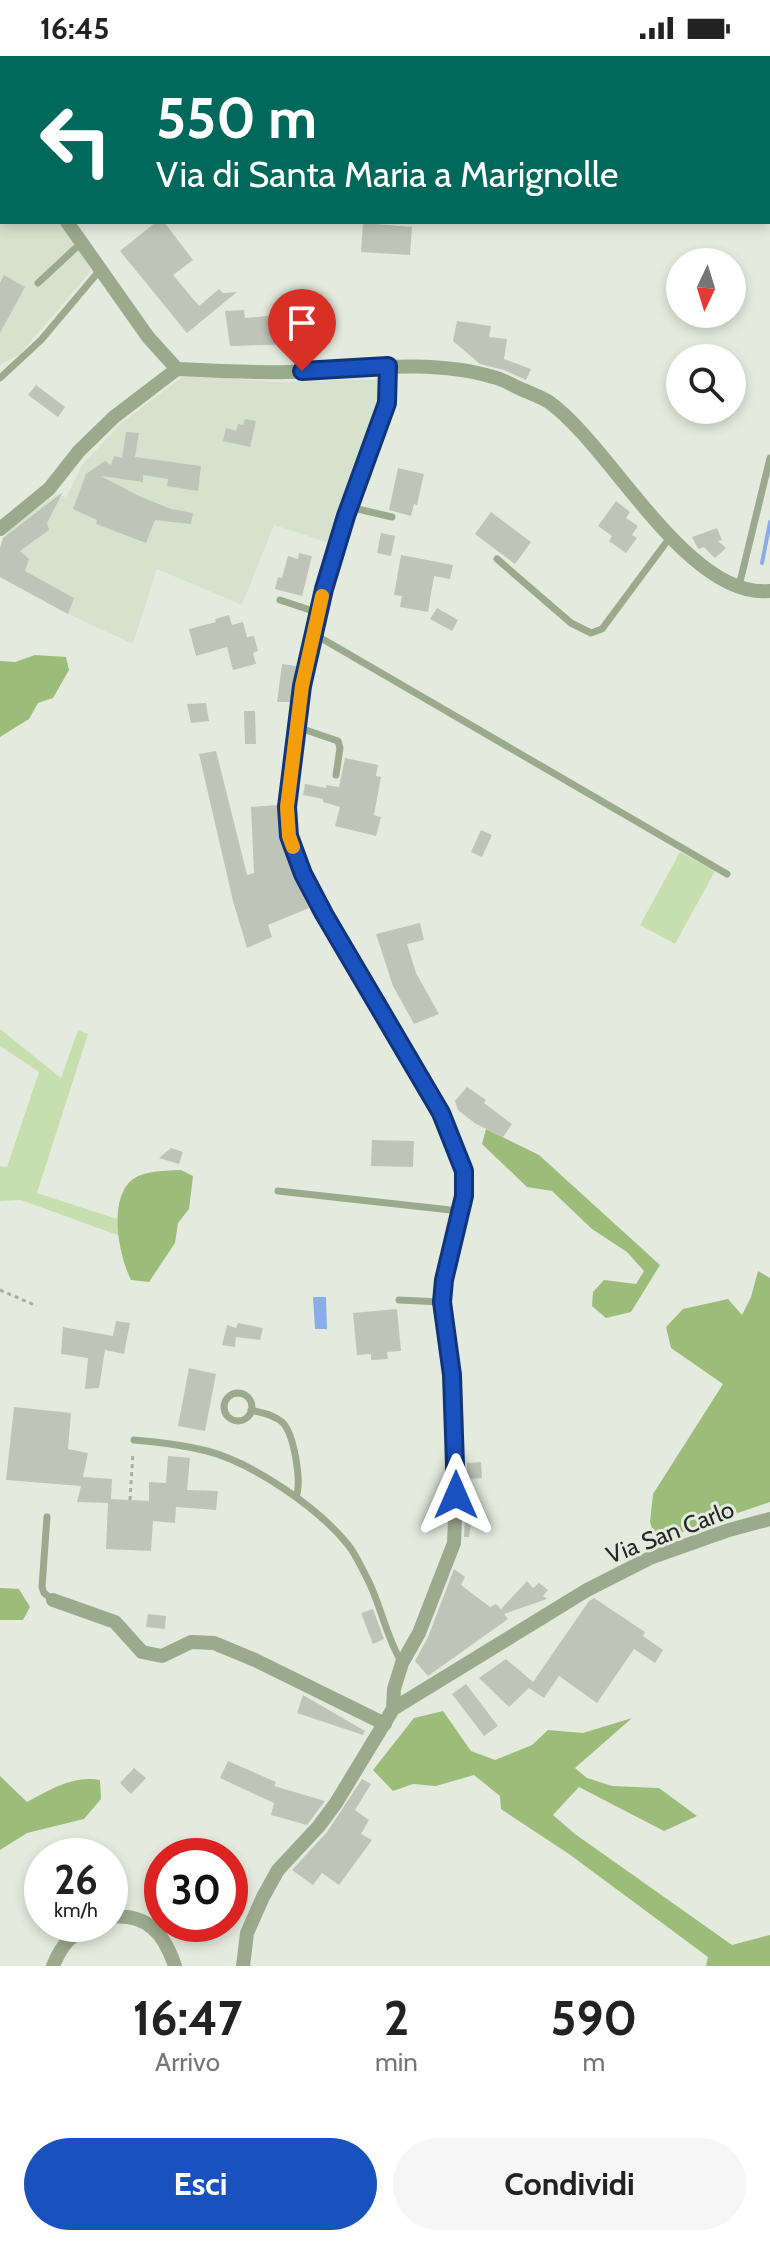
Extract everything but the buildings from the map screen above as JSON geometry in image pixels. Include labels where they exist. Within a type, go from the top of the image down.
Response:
[{"type":"street","points":[[69,224],[148,337],[177,369]]},
{"type":"street","points":[[243,1966],[247,1933],[278,1870],[319,1826],[393,1709],[394,1689],[405,1658],[419,1633],[454,1543],[457,1471],[454,1407],[442,1302],[444,1280],[464,1196],[464,1171],[441,1113],[303,874],[289,836],[287,807],[302,686],[349,507],[387,403],[388,366]]},
{"type":"street","points":[[0,529],[49,489],[79,451],[114,417],[177,369],[257,373],[388,366],[438,368],[493,377],[548,402],[575,427],[671,536],[706,570],[739,586],[770,591]]},
{"type":"street","name":"Via San Carlo","points":[[393,1709],[587,1590],[650,1558],[770,1519]]},
{"type":"street","points":[[53,1600],[115,1622],[142,1652],[162,1656],[191,1642],[214,1643],[385,1724]]},
{"type":"street","points":[[128,1919],[151,1924],[164,1939],[175,1966]]},
{"type":"street","points":[[53,1966],[66,1942]]},
{"type":"lane","points":[[38,283],[83,242]]},
{"type":"lane","points":[[0,378],[41,340],[102,269]]},
{"type":"lane","points":[[739,586],[770,458]]},
{"type":"lane","points":[[349,507],[392,517]]},
{"type":"lane","points":[[497,559],[571,623],[591,633],[602,629],[671,536]]},
{"type":"lane","points":[[280,600],[319,613]]},
{"type":"lane","points":[[314,634],[727,874]]},
{"type":"lane","points":[[297,727],[338,741],[340,748],[336,775]]},
{"type":"lane","points":[[278,1191],[460,1211]]},
{"type":"lane","points":[[399,1300],[442,1302]]},
{"type":"lane","points":[[251,1410],[277,1418],[287,1428],[298,1476],[296,1497]]},
{"type":"lane","points":[[134,1440],[208,1452],[275,1483],[296,1497],[349,1546],[368,1581],[395,1651],[405,1658]]},
{"type":"lane","points":[[47,1517],[42,1587],[53,1600]]},
{"type":"path","points":[[0,1290],[37,1306]]},
{"type":"path","points":[[130,1500],[134,1440]]},
{"type":"shaded area","points":[[0,224],[63,224],[91,271],[20,354],[0,365]]},
{"type":"shaded area","points":[[185,375],[277,382],[378,379],[381,397],[335,545],[274,525],[242,605],[157,569],[133,644],[68,614],[0,577],[0,548],[9,528],[57,494],[66,497],[82,465],[121,423]]},
{"type":"green space","points":[[35,655],[66,657],[69,670],[53,698],[38,703],[29,719],[0,737],[0,661],[15,662]]},
{"type":"green space","points":[[680,852],[715,871],[675,944],[640,925]]},
{"type":"green space","points":[[0,1029],[61,1078],[78,1030],[88,1034],[37,1193],[117,1219],[120,1236],[21,1200],[0,1201],[0,1166],[7,1167],[39,1072],[0,1046]]},
{"type":"green space","points":[[486,1129],[539,1155],[660,1265],[631,1312],[606,1318],[592,1306],[593,1292],[604,1280],[636,1284],[644,1271],[627,1252],[592,1229],[552,1191],[527,1187],[482,1144]]},
{"type":"green space","points":[[181,1170],[193,1176],[189,1209],[178,1223],[175,1243],[149,1282],[131,1280],[118,1228],[120,1200],[125,1188],[133,1179],[144,1174]]},
{"type":"green space","points":[[758,1271],[770,1278],[770,1502],[656,1541],[650,1522],[653,1494],[723,1384],[671,1348],[666,1327],[683,1309],[728,1299],[742,1315]]},
{"type":"green space","points":[[0,1588],[19,1589],[30,1607],[23,1620],[0,1620]]},
{"type":"green space","points":[[443,1711],[471,1751],[495,1760],[532,1745],[548,1730],[583,1733],[632,1718],[575,1768],[587,1778],[612,1786],[659,1788],[697,1816],[664,1831],[579,1787],[553,1815],[575,1834],[732,1945],[770,1935],[770,1966],[706,1966],[708,1957],[569,1854],[501,1809],[500,1796],[474,1775],[436,1786],[413,1784],[393,1791],[373,1770],[414,1718]]},
{"type":"green space","points":[[0,1776],[27,1802],[62,1785],[90,1779],[100,1780],[101,1799],[84,1819],[27,1833],[0,1850]]},
{"type":"water","points":[[313,1297],[326,1297],[327,1329],[315,1329]]},
{"type":"waterway","points":[[762,563],[770,522]]},
{"type":"slow traffic","points":[[293,847],[287,807],[302,686],[322,596]]},
{"type":"route","points":[[302,371],[388,366],[387,403],[346,516],[324,589],[302,686],[287,807],[289,836],[303,874],[441,1113],[464,1171],[464,1196],[444,1280],[442,1302],[452,1375],[456,1495]]}]
